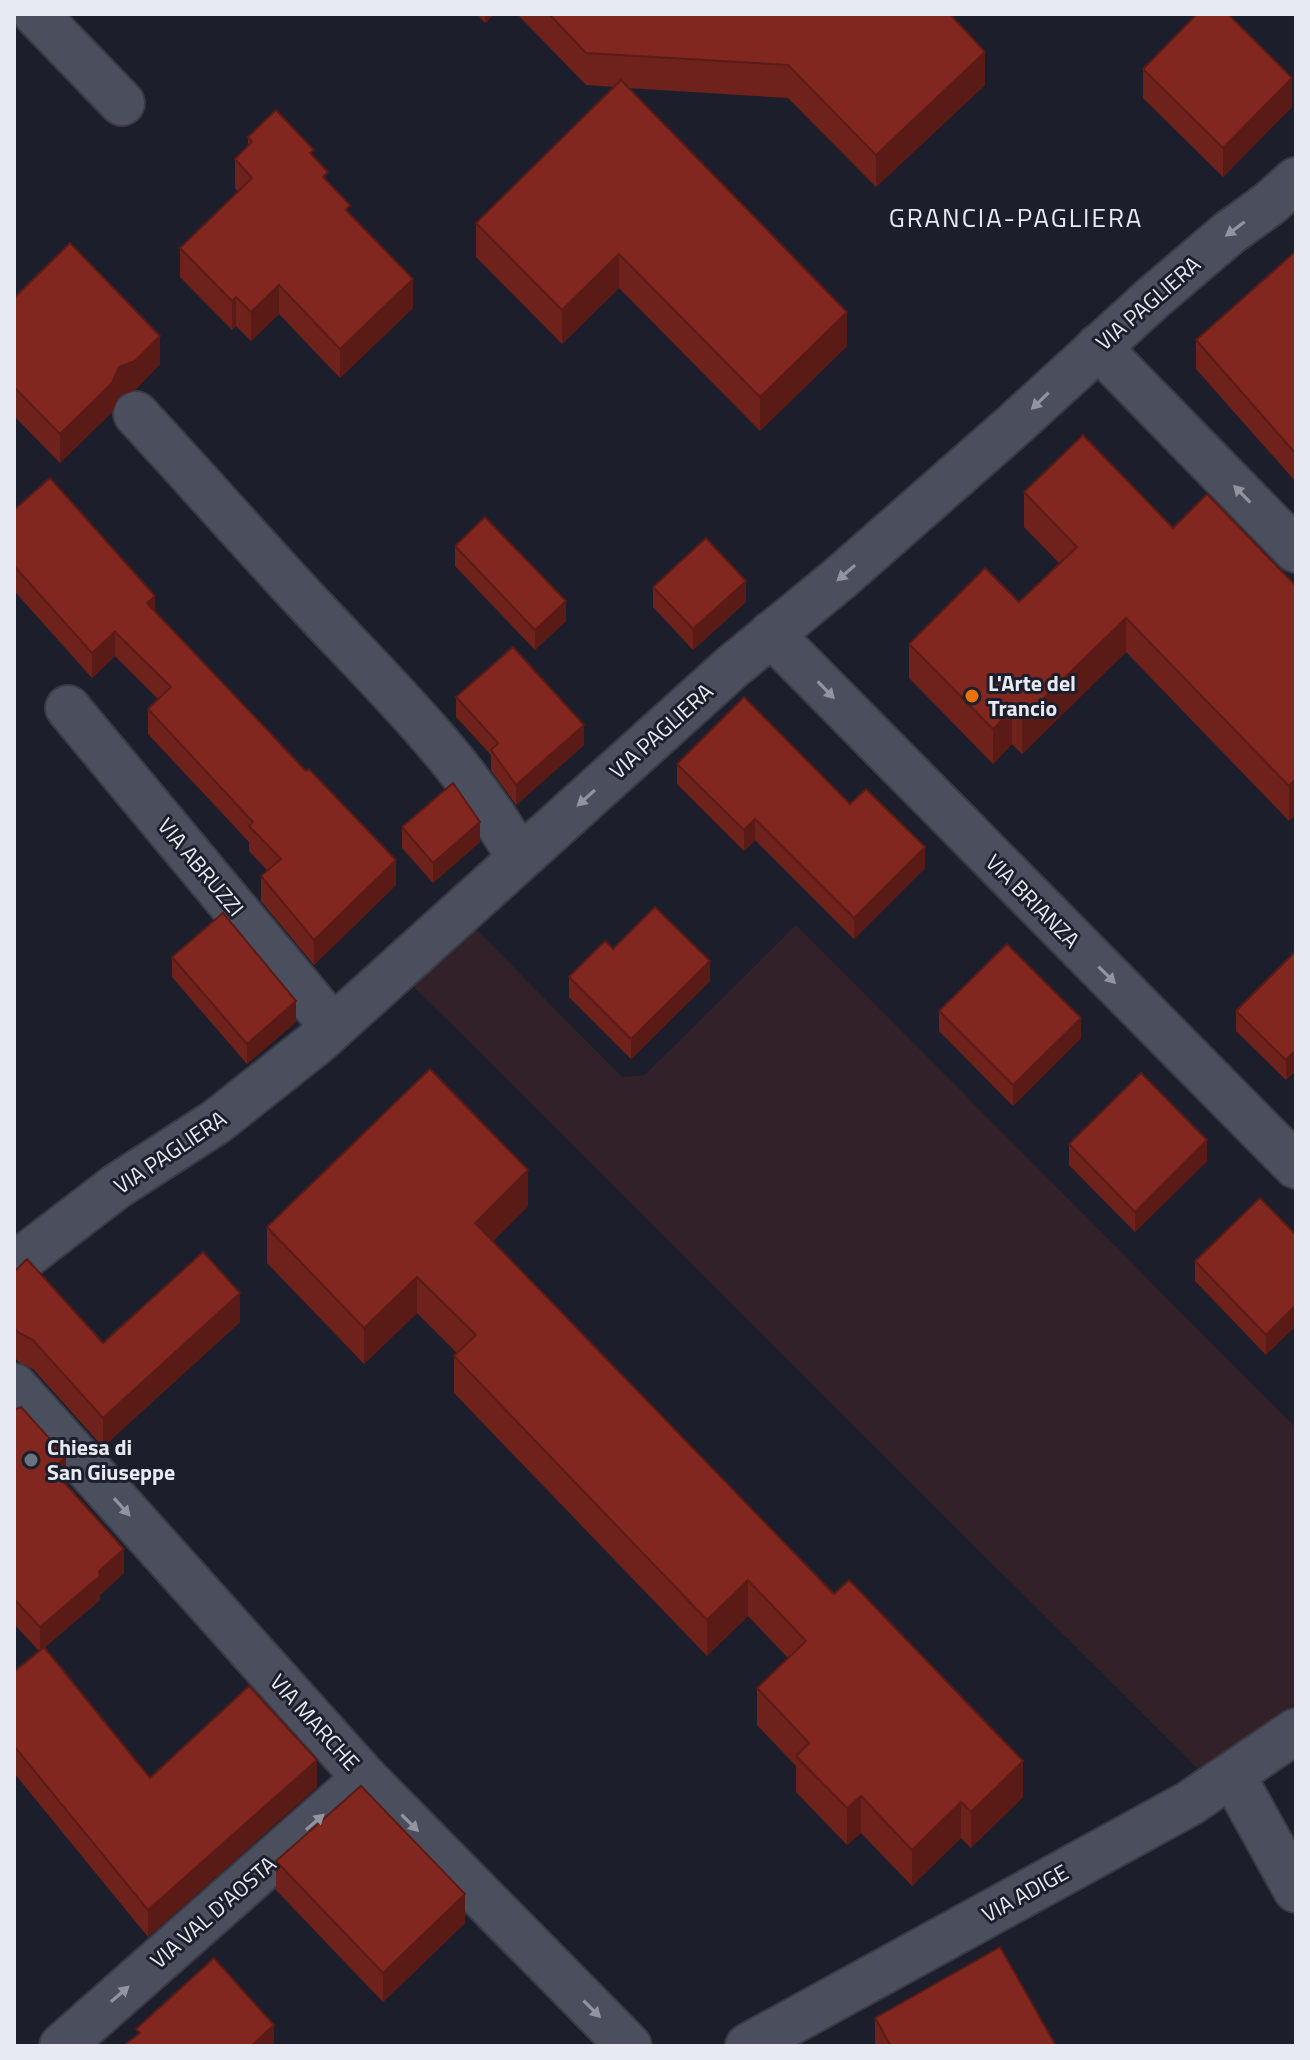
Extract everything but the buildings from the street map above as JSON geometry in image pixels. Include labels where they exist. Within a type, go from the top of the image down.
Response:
[{"type":"street","points":[[36,14],[122,103]]},
{"type":"street","name":"VIA PAGLIERA","points":[[14,1265],[117,1186],[216,1122],[284,1070],[771,634],[874,548],[1229,233],[1296,180]]},
{"type":"street","points":[[1098,347],[1296,550]]},
{"type":"street","points":[[136,414],[413,715],[506,834],[519,858]]},
{"type":"street","name":"VIA BRIANZA","points":[[771,634],[1296,1166]]},
{"type":"street","name":"VIA ABRUZZI","points":[[68,708],[333,1027]]},
{"type":"street","name":"VIA MARCHE","points":[[14,1386],[365,1778],[629,2046]]},
{"type":"street","name":"VIA ADIGE","points":[[748,2046],[1190,1803],[1296,1731]]},
{"type":"street","points":[[1233,1776],[1296,1890]]},
{"type":"street","name":"VIA VAL D'AOSTA","points":[[62,2046],[365,1778]]},
{"type":"shaded area","points":[[467,920],[622,1077],[645,1075],[796,925],[1296,1428],[1296,1716],[1208,1779],[406,979]]},
{"type":"place","name":"L'Arte del Trancio","points":[[972,696]]},
{"type":"place","name":"Chiesa di San Giuseppe","points":[[31,1460]]},
{"type":"district","name":"GRANCIA-PAGLIERA","points":[[1016,217]]}]
